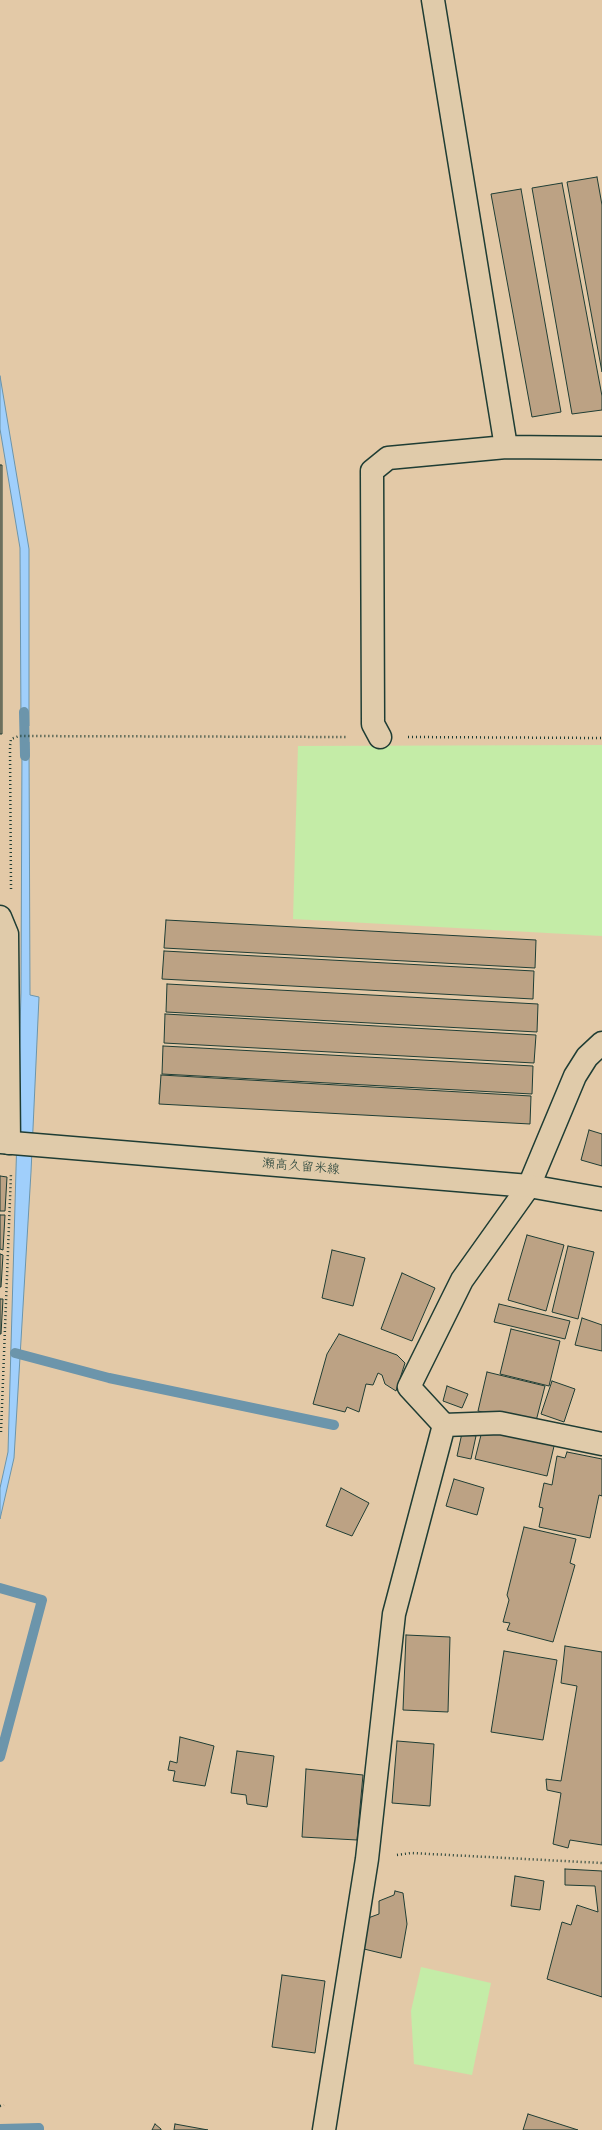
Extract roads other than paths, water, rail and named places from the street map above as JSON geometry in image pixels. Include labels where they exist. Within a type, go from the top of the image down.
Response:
[{"type":"street","points":[[434,0],[506,448]]},
{"type":"street","points":[[380,737],[373,724],[372,471],[388,458],[506,448],[602,448]]},
{"type":"street","points":[[3,925],[5,1143]]},
{"type":"street","points":[[597,1053],[575,1076],[529,1186],[462,1280],[409,1387],[444,1425],[500,1423],[602,1444]]},
{"type":"street","name":"瀬高久留米線","points":[[5,1143],[529,1186],[602,1199]]},
{"type":"street","points":[[324,2130],[367,1859],[394,1614],[444,1425]]},
{"type":"water","points":[[0,376],[29,549],[29,726],[21,725],[20,548],[0,429]]},
{"type":"water","points":[[22,742],[29,742],[30,995],[39,997],[31,1172],[14,1458],[0,1519],[0,1488],[8,1452],[21,993]]},
{"type":"waterway","points":[[24,712],[25,756]]},
{"type":"waterway","points":[[15,1353],[109,1378],[334,1425]]},
{"type":"waterway","points":[[0,1588],[42,1600],[0,1757]]},
{"type":"waterway","points":[[0,2129],[39,2128],[39,2130]]}]
